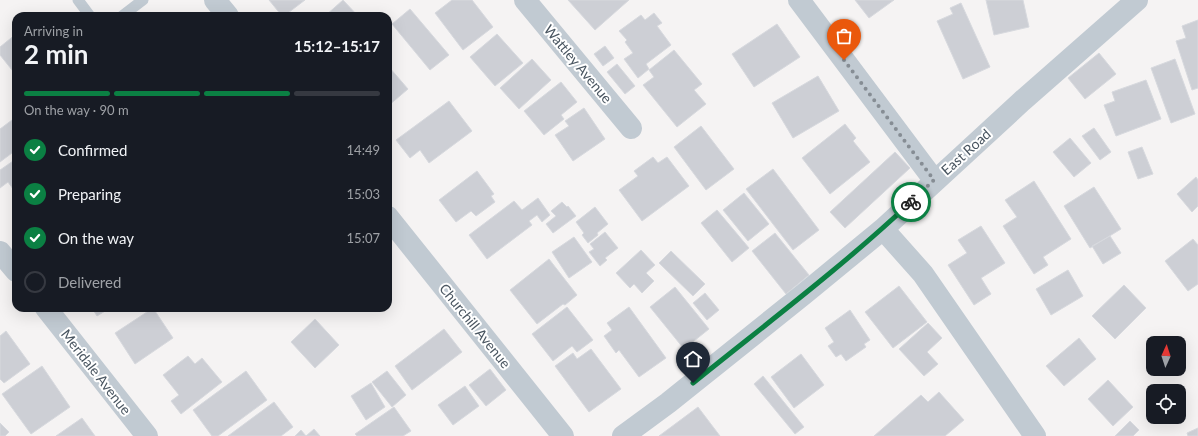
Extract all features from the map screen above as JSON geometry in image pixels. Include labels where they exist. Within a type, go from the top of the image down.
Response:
[{"type":"street","points":[[215,0],[225,12]]},
{"type":"street","name":"Wattley Avenue","points":[[525,0],[632,128]]},
{"type":"street","points":[[799,0],[934,180]]},
{"type":"street","name":"East Road","points":[[623,436],[674,398],[804,294],[882,229],[934,180],[1137,0]]},
{"type":"street","name":"Churchill Avenue","points":[[392,222],[563,436]]},
{"type":"street","points":[[882,229],[923,274],[1035,436]]},
{"type":"street","points":[[0,252],[12,266]]},
{"type":"street","name":"Meridale Avenue","points":[[49,312],[147,436]]},
{"type":"lane","points":[[78,0],[87,12]]},
{"type":"lane","points":[[127,12],[143,0]]},
{"type":"building","points":[[269,0],[305,0],[289,12],[279,12]]},
{"type":"building","points":[[343,0],[354,12],[330,12]]},
{"type":"building","points":[[452,0],[472,0],[493,27],[463,50],[435,13]]},
{"type":"building","points":[[568,0],[629,0],[595,30]]},
{"type":"building","points":[[855,0],[894,0],[869,18]]},
{"type":"building","points":[[986,0],[1023,0],[1029,27],[994,35]]},
{"type":"building","points":[[961,3],[990,67],[963,79],[937,21],[953,14],[950,8]]},
{"type":"building","points":[[410,9],[449,55],[430,70],[392,24]]},
{"type":"building","points":[[654,13],[662,23],[657,26],[671,45],[646,64],[649,69],[638,78],[624,59],[633,53],[625,42],[627,40],[619,31],[641,15],[645,20]]},
{"type":"building","points":[[1198,20],[1198,88],[1192,90],[1176,41],[1186,38],[1182,26]]},
{"type":"building","points":[[777,24],[800,57],[754,87],[732,54]]},
{"type":"building","points":[[497,34],[523,63],[495,86],[470,57]]},
{"type":"building","points":[[12,37],[12,70],[0,55],[0,47]]},
{"type":"building","points":[[605,46],[614,58],[603,66],[594,54]]},
{"type":"building","points":[[674,50],[702,84],[694,90],[706,104],[677,127],[643,85],[654,77],[649,70]]},
{"type":"building","points":[[1099,53],[1116,74],[1085,99],[1068,78]]},
{"type":"building","points":[[532,59],[551,80],[519,109],[500,88]]},
{"type":"building","points":[[1175,59],[1195,114],[1171,123],[1151,68]]},
{"type":"building","points":[[617,64],[635,86],[625,94],[607,72]]},
{"type":"building","points":[[392,70],[408,89],[392,103]]},
{"type":"building","points":[[818,76],[839,111],[793,138],[772,103]]},
{"type":"building","points":[[1146,80],[1161,119],[1116,136],[1104,105],[1115,101],[1112,92]]},
{"type":"building","points":[[561,82],[577,102],[561,115],[564,119],[544,135],[524,111]]},
{"type":"building","points":[[449,101],[472,131],[429,163],[420,150],[410,158],[396,140]]},
{"type":"building","points":[[584,108],[605,139],[573,161],[555,135],[569,126],[565,121]]},
{"type":"building","points":[[12,120],[12,153],[0,162],[0,129]]},
{"type":"building","points":[[845,124],[856,138],[853,141],[870,162],[830,194],[802,158]]},
{"type":"building","points":[[701,126],[734,169],[706,190],[674,147]]},
{"type":"building","points":[[1094,128],[1111,152],[1100,160],[1082,136]]},
{"type":"building","points":[[1070,138],[1091,163],[1074,177],[1053,152]]},
{"type":"building","points":[[1142,147],[1153,174],[1138,179],[1128,152]]},
{"type":"building","points":[[895,152],[910,168],[845,228],[830,212]]},
{"type":"building","points":[[653,157],[658,163],[667,157],[689,186],[642,221],[619,190],[638,176],[634,171]]},
{"type":"building","points":[[12,162],[12,188],[8,182],[0,188],[0,170]]},
{"type":"building","points":[[773,169],[819,230],[793,250],[746,189]]},
{"type":"building","points":[[477,171],[494,194],[491,196],[495,202],[476,216],[471,211],[456,222],[439,200]]},
{"type":"building","points":[[1196,177],[1198,180],[1198,206],[1192,212],[1177,194]]},
{"type":"building","points":[[1034,181],[1071,239],[1043,257],[1048,265],[1034,274],[1003,226],[1017,217],[1005,200]]},
{"type":"building","points":[[1094,187],[1121,229],[1090,248],[1064,206]]},
{"type":"building","points":[[744,193],[769,224],[748,241],[723,210]]},
{"type":"building","points":[[538,198],[550,215],[542,222],[537,215],[529,221],[532,225],[487,259],[469,235],[514,201],[522,210]]},
{"type":"building","points":[[562,202],[567,207],[568,206],[576,216],[553,233],[546,224],[556,216],[551,211]]},
{"type":"building","points":[[595,207],[608,224],[588,243],[582,235],[584,233],[576,222]]},
{"type":"building","points":[[717,210],[749,248],[732,262],[701,223]]},
{"type":"building","points":[[981,226],[1005,263],[981,278],[991,294],[974,305],[948,265],[967,253],[958,240]]},
{"type":"building","points":[[605,232],[618,248],[605,258],[607,260],[600,266],[589,252],[594,249],[590,244]]},
{"type":"building","points":[[775,233],[809,275],[786,294],[752,251]]},
{"type":"building","points":[[1110,236],[1121,253],[1103,264],[1092,246]]},
{"type":"building","points":[[574,237],[592,262],[569,278],[552,252]]},
{"type":"building","points":[[1193,239],[1198,245],[1198,284],[1188,291],[1165,261]]},
{"type":"building","points":[[641,250],[655,265],[646,273],[654,281],[642,293],[634,284],[630,288],[616,273]]},
{"type":"building","points":[[671,251],[705,284],[693,296],[659,263]]},
{"type":"building","points":[[549,259],[577,295],[537,324],[510,290]]},
{"type":"building","points":[[1068,270],[1083,296],[1051,315],[1036,289]]},
{"type":"building","points":[[1124,285],[1146,308],[1115,339],[1092,316]]},
{"type":"building","points":[[899,286],[927,322],[893,348],[865,312]]},
{"type":"building","points":[[675,287],[709,329],[684,349],[650,307]]},
{"type":"building","points":[[705,293],[719,310],[707,320],[693,303]]},
{"type":"building","points":[[567,307],[593,340],[577,352],[572,346],[553,361],[532,334]]},
{"type":"building","points":[[629,307],[666,358],[639,377],[619,350],[616,353],[604,336],[612,330],[607,323]]},
{"type":"building","points":[[850,310],[870,340],[864,344],[866,347],[846,361],[841,354],[836,357],[828,346],[834,342],[825,328]]},
{"type":"building","points":[[94,312],[104,312],[97,316]]},
{"type":"building","points":[[147,312],[156,312],[173,338],[135,364],[115,333]]},
{"type":"building","points":[[315,319],[339,345],[315,368],[291,342]]},
{"type":"building","points":[[928,323],[942,338],[927,352],[938,364],[924,376],[899,349]]},
{"type":"building","points":[[444,329],[462,352],[412,390],[395,366]]},
{"type":"building","points":[[6,331],[30,364],[4,383],[0,379],[0,336]]},
{"type":"building","points":[[1079,338],[1096,359],[1064,386],[1046,366]]},
{"type":"building","points":[[591,349],[621,389],[589,412],[555,366],[573,353],[577,359]]},
{"type":"building","points":[[801,354],[824,385],[794,408],[771,377]]},
{"type":"building","points":[[188,356],[195,364],[202,358],[222,382],[181,414],[171,401],[179,395],[163,375]]},
{"type":"building","points":[[42,366],[70,407],[31,434],[2,394]]},
{"type":"building","points":[[490,369],[506,390],[486,406],[469,385]]},
{"type":"building","points":[[246,371],[267,400],[218,436],[212,436],[193,410]]},
{"type":"building","points":[[387,371],[406,395],[392,407],[372,382]]},
{"type":"building","points":[[763,376],[804,427],[795,434],[754,384]]},
{"type":"building","points":[[1108,380],[1133,407],[1113,426],[1088,399]]},
{"type":"building","points":[[371,383],[385,407],[366,420],[351,396]]},
{"type":"building","points":[[465,386],[479,406],[453,425],[438,405]]},
{"type":"building","points":[[939,392],[964,420],[945,436],[874,436],[921,395],[928,402]]},
{"type":"building","points":[[274,402],[293,427],[281,436],[228,436]]},
{"type":"building","points":[[394,407],[411,431],[403,436],[357,436],[355,434]]},
{"type":"building","points":[[698,407],[720,436],[659,436]]},
{"type":"building","points":[[82,418],[95,436],[56,436]]},
{"type":"building","points":[[1130,421],[1139,430],[1133,436],[1115,436]]},
{"type":"building","points":[[0,423],[9,432],[5,436],[0,436]]},
{"type":"building","points":[[1198,428],[1198,436],[1188,436],[1187,433]]},
{"type":"building","points":[[314,429],[320,436],[306,436]]},
{"type":"building","points":[[301,430],[306,436],[295,436]]},
{"type":"way so far","points":[[844,60],[934,180],[911,202]]},
{"type":"route","points":[[693,383],[804,294],[882,229],[911,202]]}]
